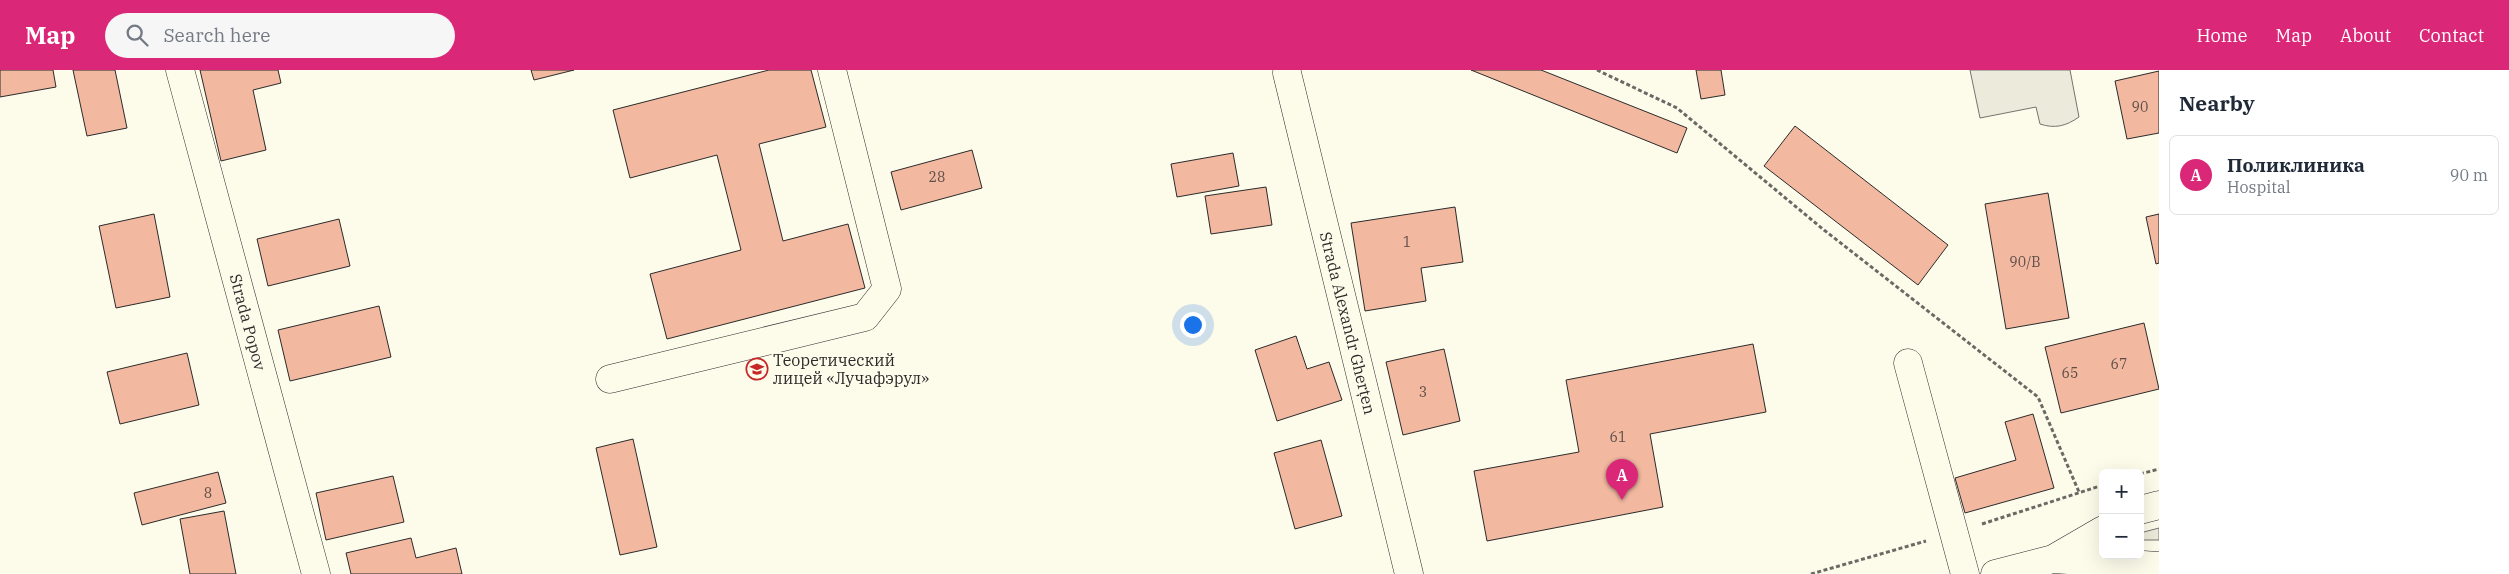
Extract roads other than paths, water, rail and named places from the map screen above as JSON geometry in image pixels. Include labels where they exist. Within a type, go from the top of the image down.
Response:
[{"type":"street","name":"Strada Popov","points":[[180,70],[316,574]]},
{"type":"street","points":[[610,379],[865,317],[887,289],[832,70]]},
{"type":"street","name":"Strada Alexandr Gherțen","points":[[1287,73],[1409,574]]},
{"type":"street","points":[[1908,363],[1965,574]]},
{"type":"street","points":[[2144,509],[2159,505]]},
{"type":"street","points":[[1995,574],[2053,558],[2099,532]]},
{"type":"street","points":[[2053,558],[2159,566]]},
{"type":"place","name":"Теоретический лицей «Лучафэрул»","points":[[757,369]]},
{"type":"place","name":"Поликлиника","points":[[1622,500]]}]
